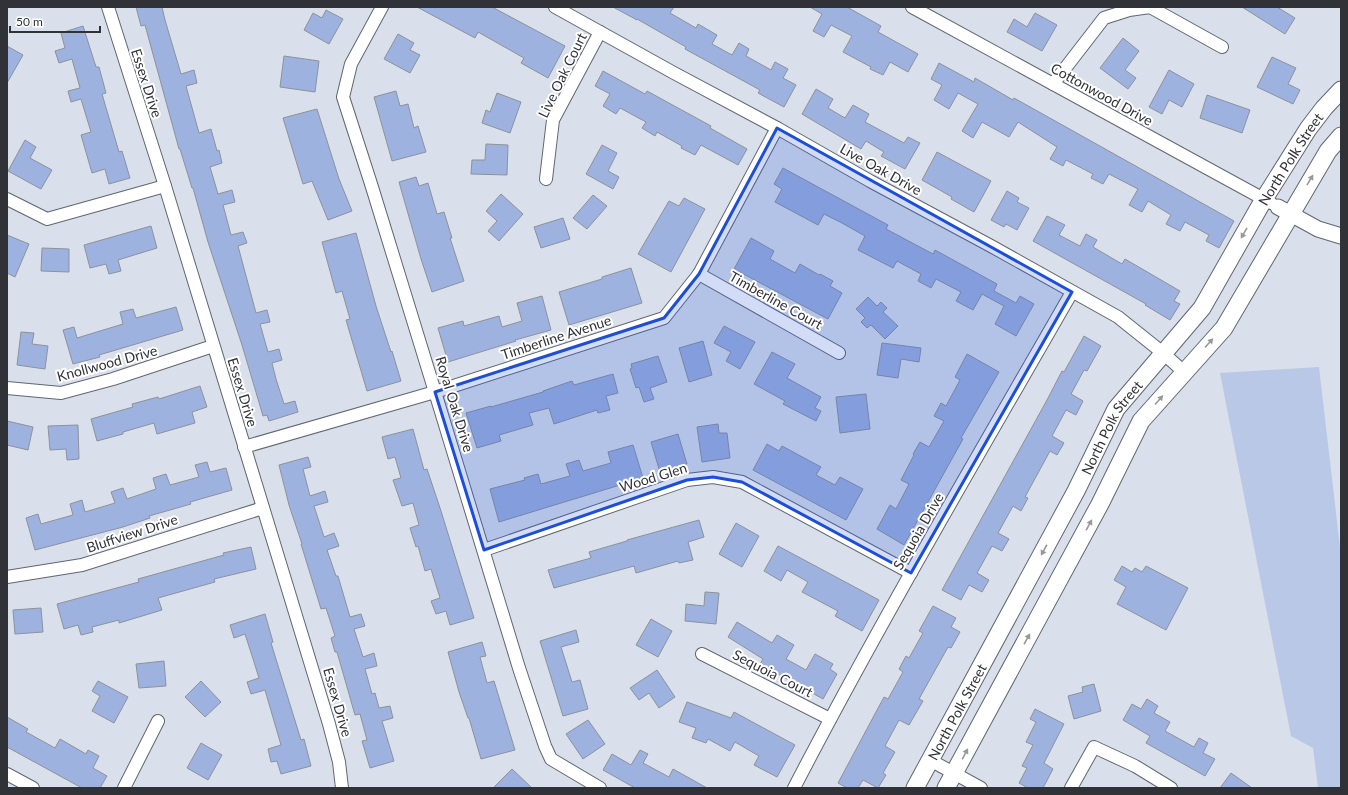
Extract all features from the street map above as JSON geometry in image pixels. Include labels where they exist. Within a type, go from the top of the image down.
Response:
[{"type":"main road","name":"North Polk Street","points":[[946,788],[1100,504],[1141,421],[1224,328],[1277,207],[1308,129],[1324,108],[1341,90]]},
{"type":"main road","name":"North Polk Street","points":[[915,788],[1076,491],[1116,409],[1202,308],[1277,207],[1341,136]]},
{"type":"main road","points":[[1076,491],[1100,504]]},
{"type":"street","name":"Essex Drive","points":[[108,7],[165,186],[329,724],[339,762],[342,788]]},
{"type":"street","name":"Royal Oak Drive","points":[[382,7],[351,64],[343,97],[484,550],[518,668],[545,746],[551,759],[600,788]]},
{"type":"street","name":"Live Oak Drive","points":[[555,7],[1118,317],[1184,372]]},
{"type":"street","name":"Cottonwood Drive","points":[[912,7],[1277,207]]},
{"type":"street","points":[[1053,84],[1104,18],[1130,10],[1150,7],[1222,47]]},
{"type":"street","name":"Live Oak Court","points":[[546,179],[553,120],[600,32]]},
{"type":"street","name":"Timberline Avenue","points":[[244,447],[435,392],[664,318],[698,274],[777,128]]},
{"type":"street","points":[[7,199],[47,219],[165,186]]},
{"type":"street","points":[[1277,207],[1318,230],[1341,236]]},
{"type":"street","name":"Timberline Court","points":[[698,274],[839,353]]},
{"type":"street","name":"Sequoia Drive","points":[[794,788],[830,719],[1072,292]]},
{"type":"street","name":"Knollwood Drive","points":[[7,388],[61,393],[113,379],[213,346]]},
{"type":"street","name":"Wood Glen","points":[[484,550],[687,480],[713,478],[742,482],[912,573]]},
{"type":"street","name":"Bluffview Drive","points":[[7,576],[82,565],[263,508]]},
{"type":"street","name":"Sequoia Court","points":[[702,654],[830,719]]},
{"type":"street","points":[[124,788],[158,721]]},
{"type":"street","points":[[1071,788],[1094,747],[1135,766],[1171,788]]},
{"type":"street","points":[[930,760],[981,788]]},
{"type":"street","points":[[7,774],[33,788]]},
{"type":"highlighted area","points":[[777,128],[1072,292],[911,573],[742,482],[713,477],[687,480],[484,550],[435,392],[664,318],[699,274]]},
{"type":"shaded area","points":[[1319,367],[1341,556],[1341,788],[1318,788],[1313,748],[1291,736],[1220,373]]},
{"type":"building","points":[[136,7],[162,7],[181,74],[194,70],[197,83],[186,86],[199,133],[211,129],[217,151],[219,150],[222,163],[210,167],[218,194],[232,190],[235,202],[223,205],[231,235],[243,232],[247,243],[238,246],[256,313],[267,310],[270,322],[260,324],[268,352],[279,349],[282,360],[272,363],[276,379],[284,404],[295,401],[298,412],[269,421],[267,415],[263,416],[242,345],[208,242],[193,188],[179,149],[145,25],[141,26]]},
{"type":"building","points":[[417,7],[492,7],[565,46],[548,78],[521,63],[524,58],[478,32],[475,38]]},
{"type":"building","points":[[613,7],[674,7],[670,13],[696,28],[698,24],[717,35],[712,44],[732,55],[739,43],[749,49],[746,56],[771,70],[775,62],[788,69],[783,78],[796,85],[784,107],[758,93],[760,90],[685,49],[686,47],[637,19]]},
{"type":"building","points":[[810,7],[847,7],[881,26],[878,32],[918,54],[908,72],[890,62],[883,75],[870,69],[871,67],[843,52],[852,36],[831,25],[824,37],[813,31],[822,14]]},
{"type":"building","points":[[1242,7],[1277,7],[1295,18],[1285,34]]},
{"type":"building","points":[[326,10],[343,19],[329,44],[304,30],[313,13],[322,18]]},
{"type":"building","points":[[1035,13],[1057,25],[1042,51],[1007,32],[1014,19],[1027,27]]},
{"type":"building","points":[[83,26],[96,67],[99,67],[106,93],[102,94],[119,152],[122,151],[130,178],[109,184],[105,169],[92,173],[81,135],[91,132],[81,99],[71,102],[68,91],[80,88],[72,59],[59,63],[55,51],[65,48],[61,33]]},
{"type":"building","points":[[398,34],[414,43],[410,50],[420,55],[410,73],[384,59]]},
{"type":"building","points":[[1123,38],[1139,51],[1125,70],[1136,78],[1128,89],[1100,68]]},
{"type":"building","points":[[7,46],[23,55],[7,83]]},
{"type":"building","points":[[284,56],[319,61],[315,92],[280,87]]},
{"type":"building","points":[[1272,57],[1296,68],[1288,84],[1300,90],[1293,104],[1257,87]]},
{"type":"building","points":[[939,63],[974,82],[975,78],[1013,100],[1014,98],[1234,221],[1219,248],[1206,241],[1209,235],[1185,222],[1180,231],[1166,224],[1171,215],[1148,201],[1142,212],[1129,205],[1138,189],[1109,174],[1103,184],[1091,178],[1093,174],[1066,160],[1063,166],[1050,159],[1057,147],[1018,122],[1009,137],[982,122],[973,138],[962,131],[978,104],[958,93],[949,109],[934,100],[942,85],[931,79]]},
{"type":"building","points":[[1169,70],[1194,84],[1182,107],[1169,100],[1162,114],[1149,107]]},
{"type":"building","points":[[603,71],[645,94],[647,91],[711,126],[710,128],[747,149],[738,165],[701,145],[695,155],[681,148],[682,146],[657,132],[655,136],[642,128],[646,122],[620,108],[616,114],[603,106],[610,94],[595,86]]},
{"type":"building","points":[[816,89],[833,99],[828,108],[845,118],[853,105],[869,114],[865,122],[904,143],[908,137],[920,143],[905,169],[881,156],[884,152],[866,141],[861,149],[802,114]]},
{"type":"building","points":[[396,91],[400,106],[408,104],[414,128],[418,126],[426,152],[392,161],[374,97]]},
{"type":"building","points":[[497,93],[521,102],[510,133],[482,123],[486,110],[490,112]]},
{"type":"building","points":[[1207,95],[1250,110],[1242,133],[1200,118]]},
{"type":"building","points":[[317,109],[339,179],[352,211],[328,220],[312,181],[303,184],[283,118]]},
{"type":"building","points":[[25,140],[36,147],[30,158],[52,170],[41,189],[8,171]]},
{"type":"building","points":[[486,144],[508,145],[507,175],[471,174],[472,160],[485,160]]},
{"type":"building","points":[[602,145],[617,153],[608,171],[619,177],[613,189],[586,174]]},
{"type":"building","points":[[937,152],[991,181],[974,212],[951,199],[952,197],[922,180]]},
{"type":"building","points":[[783,168],[888,225],[886,229],[933,254],[935,250],[997,284],[994,291],[1016,303],[1020,296],[1034,304],[1016,336],[995,324],[1004,306],[982,294],[973,310],[956,301],[961,292],[936,279],[931,288],[918,281],[921,274],[897,261],[893,268],[858,250],[865,236],[842,223],[824,214],[818,225],[775,202],[782,189],[774,184]]},
{"type":"building","points":[[416,177],[419,186],[428,183],[437,214],[444,212],[452,238],[450,238],[464,281],[432,292],[399,182]]},
{"type":"building","points":[[1007,191],[1019,198],[1017,202],[1029,208],[1017,230],[1006,224],[1004,227],[991,220]]},
{"type":"building","points":[[501,194],[523,214],[499,241],[488,231],[497,221],[486,211]]},
{"type":"building","points":[[593,195],[607,206],[587,229],[573,218]]},
{"type":"building","points":[[684,198],[705,209],[671,272],[638,254],[669,201],[679,206]]},
{"type":"building","points":[[1047,216],[1065,225],[1059,235],[1080,246],[1086,234],[1097,240],[1093,247],[1122,264],[1125,259],[1180,291],[1174,301],[1180,304],[1170,320],[1145,305],[1146,304],[1033,241]]},
{"type":"building","points":[[563,218],[570,239],[541,248],[534,227]]},
{"type":"building","points":[[151,226],[157,248],[118,260],[121,271],[109,274],[106,264],[90,268],[84,245]]},
{"type":"building","points":[[356,233],[376,306],[401,381],[367,391],[346,320],[350,319],[342,291],[336,293],[322,242]]},
{"type":"building","points":[[7,235],[29,244],[15,277],[7,273]]},
{"type":"building","points":[[751,238],[774,251],[770,259],[795,273],[800,264],[833,281],[830,286],[842,293],[828,319],[734,269]]},
{"type":"building","points":[[42,248],[69,249],[69,272],[41,271]]},
{"type":"building","points":[[631,268],[642,303],[569,325],[559,292],[602,279],[602,277]]},
{"type":"building","points":[[542,296],[551,330],[448,362],[438,328],[463,321],[464,326],[499,316],[502,327],[522,321],[517,303]]},
{"type":"building","points":[[868,297],[877,306],[881,302],[887,308],[883,312],[898,326],[885,339],[871,325],[867,328],[861,322],[865,318],[856,309]]},
{"type":"building","points":[[176,307],[183,330],[99,355],[100,357],[73,364],[63,330],[74,327],[77,338],[123,324],[120,312],[133,309],[136,318]]},
{"type":"building","points":[[724,326],[755,342],[740,369],[726,361],[731,352],[714,343]]},
{"type":"building","points":[[21,332],[34,333],[32,344],[48,346],[45,369],[17,365]]},
{"type":"building","points":[[1084,336],[1101,346],[1087,371],[1084,370],[1071,394],[1083,401],[1076,415],[1066,410],[1052,436],[1064,443],[1057,455],[1050,451],[1025,497],[1028,498],[1021,511],[1013,506],[998,533],[1009,539],[1002,551],[992,546],[977,573],[989,580],[982,592],[969,585],[961,600],[942,590],[1062,371],[1064,372]]},
{"type":"building","points":[[703,341],[712,375],[689,382],[679,348]]},
{"type":"building","points":[[882,343],[921,348],[919,362],[901,359],[898,378],[877,375]]},
{"type":"building","points":[[772,352],[795,364],[787,378],[821,397],[815,408],[821,411],[816,421],[783,404],[785,401],[754,384]]},
{"type":"building","points":[[967,354],[999,372],[961,438],[963,439],[904,545],[877,529],[890,505],[896,509],[909,484],[901,480],[920,442],[929,447],[944,421],[934,416],[941,403],[946,406],[960,380],[955,377]]},
{"type":"building","points":[[658,356],[667,382],[650,388],[654,399],[644,402],[639,387],[636,388],[630,369],[632,368],[631,364]]},
{"type":"building","points":[[613,374],[618,393],[606,396],[610,410],[598,413],[597,410],[554,424],[549,408],[529,413],[533,425],[499,435],[501,441],[477,448],[466,413],[543,392],[572,381],[574,385]]},
{"type":"building","points":[[200,386],[207,407],[192,412],[195,423],[157,434],[154,423],[97,441],[91,419],[133,407],[132,404],[158,397],[159,399]]},
{"type":"building","points":[[866,394],[870,429],[840,433],[836,397]]},
{"type":"building","points":[[7,421],[33,427],[28,450],[7,445]]},
{"type":"building","points":[[718,424],[719,433],[727,433],[730,458],[702,462],[697,427]]},
{"type":"building","points":[[78,425],[79,459],[67,460],[66,449],[50,450],[48,426]]},
{"type":"building","points":[[413,429],[424,470],[427,469],[474,618],[450,625],[446,611],[436,614],[431,601],[440,598],[431,569],[425,571],[418,546],[416,547],[410,528],[419,525],[413,503],[402,506],[393,480],[401,478],[395,457],[388,459],[382,437]]},
{"type":"building","points":[[678,434],[687,464],[660,472],[651,442]]},
{"type":"building","points":[[767,444],[779,451],[782,446],[821,467],[816,475],[835,485],[840,477],[863,489],[846,520],[753,470]]},
{"type":"building","points":[[633,445],[643,478],[499,522],[490,489],[525,480],[524,478],[538,474],[541,484],[570,476],[566,464],[579,460],[583,471],[611,463],[608,452]]},
{"type":"building","points":[[308,457],[311,467],[303,469],[310,496],[325,491],[328,502],[314,506],[324,537],[334,533],[339,546],[327,550],[336,576],[338,576],[350,617],[361,614],[365,626],[354,629],[363,657],[374,653],[377,666],[365,669],[372,694],[375,693],[379,708],[390,706],[393,718],[382,721],[394,761],[370,768],[362,741],[367,740],[360,714],[355,715],[337,652],[335,652],[331,638],[335,636],[326,608],[321,609],[289,505],[279,465]]},
{"type":"building","points":[[207,462],[210,472],[226,468],[232,490],[190,502],[191,504],[149,516],[150,518],[123,527],[35,550],[26,518],[38,514],[41,524],[73,515],[70,504],[82,500],[85,512],[115,503],[111,492],[123,488],[127,499],[156,489],[153,478],[166,474],[170,485],[199,477],[195,465]]},
{"type":"building","points":[[699,520],[704,537],[688,542],[693,560],[679,563],[678,561],[636,573],[634,566],[554,588],[548,570],[591,558],[589,552]]},
{"type":"building","points":[[736,523],[759,536],[742,567],[719,554]]},
{"type":"building","points":[[778,546],[879,600],[862,631],[835,616],[838,611],[802,592],[808,582],[787,570],[781,581],[764,571]]},
{"type":"building","points":[[251,547],[256,569],[214,579],[215,582],[158,598],[162,610],[119,623],[119,620],[92,627],[93,632],[81,635],[78,625],[64,629],[57,604],[139,582],[138,579],[224,555],[223,553]]},
{"type":"building","points":[[1122,566],[1132,572],[1135,568],[1142,572],[1146,566],[1188,588],[1166,630],[1117,604],[1126,587],[1114,580]]},
{"type":"building","points":[[705,592],[719,593],[716,624],[685,621],[686,604],[704,606]]},
{"type":"building","points":[[933,606],[956,618],[951,627],[960,632],[951,648],[948,647],[919,699],[923,701],[909,725],[899,720],[885,746],[895,752],[883,773],[886,775],[878,788],[863,780],[858,788],[847,788],[838,783],[884,697],[888,699],[903,672],[899,669],[906,656],[909,658],[923,633],[919,631]]},
{"type":"building","points":[[41,608],[43,632],[15,634],[13,610]]},
{"type":"building","points":[[265,614],[273,642],[271,643],[301,740],[304,739],[311,766],[281,774],[277,761],[271,762],[268,749],[281,745],[265,690],[251,694],[247,682],[259,678],[245,634],[234,638],[230,625]]},
{"type":"building","points":[[651,619],[672,631],[658,657],[636,645]]},
{"type":"building","points":[[737,622],[772,643],[777,635],[794,645],[786,659],[806,670],[815,654],[833,664],[830,669],[837,674],[823,699],[760,664],[763,659],[728,637]]},
{"type":"building","points":[[576,630],[579,642],[561,647],[572,682],[580,680],[588,709],[563,716],[540,641]]},
{"type":"building","points":[[482,642],[486,656],[480,657],[487,683],[494,681],[515,750],[481,759],[469,718],[459,692],[448,652]]},
{"type":"building","points":[[164,661],[166,686],[139,688],[136,664]]},
{"type":"building","points":[[657,670],[675,697],[659,708],[649,693],[639,700],[630,688]]},
{"type":"building","points":[[98,681],[128,697],[114,723],[92,711],[100,696],[92,691]]},
{"type":"building","points":[[201,681],[221,702],[205,717],[185,697]]},
{"type":"building","points":[[1094,684],[1101,711],[1074,719],[1068,696],[1083,692],[1082,687]]},
{"type":"building","points":[[1147,699],[1158,706],[1154,713],[1170,722],[1165,731],[1194,747],[1199,738],[1208,743],[1203,753],[1215,759],[1205,776],[1146,743],[1150,736],[1123,720],[1132,704],[1141,709]]},
{"type":"building","points":[[687,702],[731,718],[734,712],[795,745],[777,777],[754,765],[759,756],[735,742],[730,751],[708,739],[706,743],[692,738],[696,728],[679,722]]},
{"type":"building","points":[[1035,709],[1064,724],[1044,763],[1053,769],[1043,788],[1028,788],[1019,783],[1027,768],[1022,766],[1033,745],[1026,742],[1036,722],[1030,719]]},
{"type":"building","points":[[7,717],[28,729],[26,732],[55,748],[60,739],[86,754],[88,750],[99,756],[93,768],[107,776],[100,788],[82,788],[7,747]]},
{"type":"building","points":[[588,720],[605,744],[583,759],[566,734]]},
{"type":"building","points":[[201,743],[222,755],[208,780],[187,768]]},
{"type":"building","points":[[640,750],[648,754],[643,763],[669,777],[673,769],[707,788],[635,788],[603,770],[612,754],[631,765]]},
{"type":"building","points":[[512,769],[532,788],[493,788]]},
{"type":"building","points":[[1231,773],[1252,788],[1220,788]]}]
